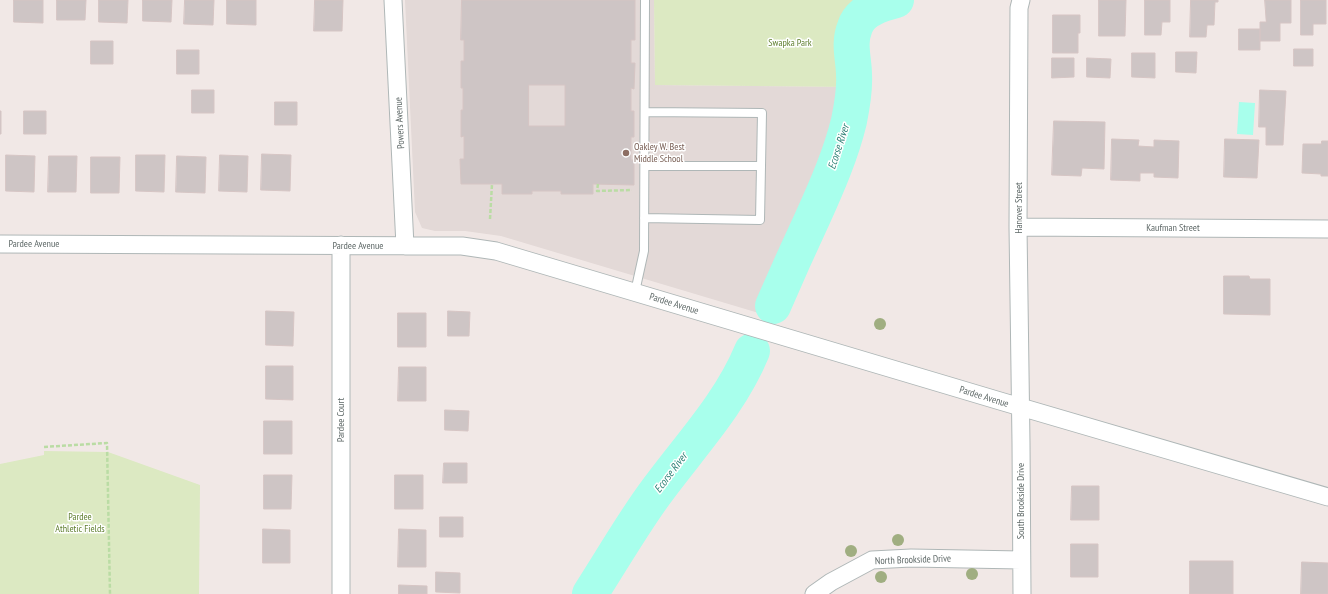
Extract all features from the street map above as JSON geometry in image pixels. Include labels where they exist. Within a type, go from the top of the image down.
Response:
[{"type":"street","name":"Powers Avenue","points":[[393,0],[405,246]]},
{"type":"street","name":"Hanover Street","points":[[1020,4],[1018,227],[1021,408]]},
{"type":"street","name":"Kaufman Street","points":[[1018,227],[1328,229]]},
{"type":"street","name":"Pardee Avenue","points":[[0,244],[462,246],[496,251],[775,333],[1021,408],[1328,497]]},
{"type":"street","name":"Pardee Court","points":[[341,246],[341,594]]},
{"type":"street","name":"South Brookside Drive","points":[[1021,408],[1022,594]]},
{"type":"street","name":"North Brookside Drive","points":[[814,594],[831,582],[872,560],[910,558],[1021,560]]},
{"type":"lane","points":[[634,292],[644,251],[645,0]]},
{"type":"lane","points":[[644,218],[760,220],[762,113],[645,112]]},
{"type":"lane","points":[[644,166],[761,166]]},
{"type":"path","points":[[490,220],[492,184]]},
{"type":"path","points":[[598,184],[597,191],[637,190]]},
{"type":"path","points":[[44,447],[107,443],[110,594]]},
{"type":"shaded area","name":"Oakley W. Best Middle School","points":[[405,0],[654,0],[655,85],[854,87],[845,137],[834,168],[823,194],[762,314],[501,236],[465,231],[435,231],[422,228],[415,212]]},
{"type":"shaded area","points":[[1239,102],[1255,103],[1253,135],[1237,134]]},
{"type":"green space","name":"Swapka Park","points":[[654,0],[896,0],[885,3],[868,11],[856,24],[851,42],[854,87],[655,85]]},
{"type":"green space","name":"Pardee Athletic Fields","points":[[44,451],[108,452],[200,485],[199,594],[0,594],[0,464],[44,455]]},
{"type":"building","points":[[14,0],[43,0],[43,23],[14,22]]},
{"type":"building","points":[[57,0],[86,0],[85,20],[57,20]]},
{"type":"building","points":[[99,0],[128,0],[127,23],[99,22]]},
{"type":"building","points":[[143,0],[172,0],[171,22],[143,21]]},
{"type":"building","points":[[185,0],[214,0],[213,25],[184,24]]},
{"type":"building","points":[[227,0],[256,0],[256,25],[227,24]]},
{"type":"building","points":[[315,0],[343,0],[342,31],[314,31]]},
{"type":"building","points":[[462,0],[635,0],[635,40],[631,40],[631,63],[635,63],[634,89],[631,88],[631,111],[634,111],[634,137],[631,137],[631,160],[634,160],[634,185],[593,184],[593,194],[561,194],[561,191],[532,191],[532,194],[502,194],[502,184],[461,184],[460,159],[464,159],[464,136],[461,137],[463,88],[461,88],[461,61],[464,61],[464,40],[461,40]],"holes":[[[529,85],[565,85],[565,126],[529,126]]]},
{"type":"building","points":[[1099,0],[1126,0],[1125,36],[1099,36]]},
{"type":"building","points":[[1145,0],[1170,0],[1170,22],[1162,22],[1161,35],[1145,35]]},
{"type":"building","points":[[1191,0],[1218,0],[1218,2],[1215,2],[1214,25],[1207,25],[1206,37],[1190,37]]},
{"type":"building","points":[[1265,0],[1291,0],[1291,23],[1280,23],[1280,41],[1260,41],[1260,22],[1266,22]]},
{"type":"building","points":[[1301,0],[1326,0],[1326,24],[1313,24],[1313,35],[1301,35]]},
{"type":"building","points":[[1053,15],[1080,15],[1078,53],[1053,53]]},
{"type":"building","points":[[1239,29],[1260,29],[1260,50],[1239,50]]},
{"type":"building","points":[[91,41],[113,41],[113,64],[91,64]]},
{"type":"building","points":[[1294,49],[1313,49],[1313,66],[1294,66]]},
{"type":"building","points":[[177,50],[199,50],[199,74],[177,74]]},
{"type":"building","points":[[1176,52],[1197,52],[1196,73],[1176,72]]},
{"type":"building","points":[[1132,53],[1155,53],[1155,78],[1132,77]]},
{"type":"building","points":[[1052,58],[1074,58],[1074,77],[1052,78]]},
{"type":"building","points":[[1087,58],[1111,59],[1110,78],[1087,77]]},
{"type":"building","points":[[192,90],[214,90],[214,113],[192,113]]},
{"type":"building","points":[[1260,90],[1286,91],[1283,145],[1266,145],[1266,127],[1259,127]]},
{"type":"building","points":[[275,102],[297,102],[297,125],[275,125]]},
{"type":"building","points":[[1,111],[1,134],[0,134]]},
{"type":"building","points":[[24,111],[46,111],[46,134],[24,134]]},
{"type":"building","points":[[1054,121],[1105,122],[1104,169],[1082,168],[1081,176],[1052,175]]},
{"type":"building","points":[[1112,139],[1139,140],[1138,146],[1154,147],[1154,140],[1179,141],[1178,178],[1154,177],[1154,173],[1140,173],[1140,181],[1111,180]]},
{"type":"building","points":[[1225,139],[1259,140],[1257,178],[1224,177]]},
{"type":"building","points":[[1322,141],[1328,141],[1328,176],[1302,173],[1303,144],[1321,144]]},
{"type":"building","points":[[262,154],[291,155],[290,191],[261,190]]},
{"type":"building","points":[[6,155],[35,156],[34,192],[6,191]]},
{"type":"building","points":[[136,155],[165,155],[164,192],[136,191]]},
{"type":"building","points":[[220,155],[248,156],[247,192],[219,191]]},
{"type":"building","points":[[49,156],[77,156],[76,192],[48,192]]},
{"type":"building","points":[[177,156],[206,157],[205,193],[176,192]]},
{"type":"building","points":[[91,157],[120,157],[119,193],[91,193]]},
{"type":"building","points":[[1224,276],[1249,276],[1250,279],[1270,279],[1270,315],[1224,314]]},
{"type":"building","points":[[266,311],[294,312],[293,346],[266,345]]},
{"type":"building","points":[[448,311],[470,312],[469,336],[448,336]]},
{"type":"building","points":[[398,313],[426,313],[426,347],[398,347]]},
{"type":"building","points":[[266,366],[293,366],[293,400],[266,399]]},
{"type":"building","points":[[399,367],[426,367],[426,401],[398,401]]},
{"type":"building","points":[[445,410],[469,411],[468,431],[445,430]]},
{"type":"building","points":[[264,421],[292,421],[292,454],[264,454]]},
{"type":"building","points":[[444,463],[467,463],[467,483],[443,483]]},
{"type":"building","points":[[264,475],[292,475],[291,509],[264,509]]},
{"type":"building","points":[[395,475],[423,475],[423,509],[395,509]]},
{"type":"building","points":[[1072,486],[1099,486],[1099,520],[1071,520]]},
{"type":"building","points":[[440,517],[463,517],[463,537],[440,537]]},
{"type":"building","points":[[263,529],[290,530],[290,563],[263,563]]},
{"type":"building","points":[[399,529],[426,530],[426,567],[398,567]]},
{"type":"building","points":[[1071,544],[1098,544],[1098,577],[1071,577]]},
{"type":"building","points":[[1190,561],[1233,561],[1233,594],[1190,594]]},
{"type":"building","points":[[1302,562],[1328,563],[1328,594],[1301,594]]},
{"type":"building","points":[[436,572],[460,573],[460,593],[436,592]]},
{"type":"building","points":[[399,585],[427,586],[427,594],[399,594]]},
{"type":"waterway","name":"Ecorse River","points":[[773,306],[828,182],[846,133],[854,92],[852,39],[855,27],[866,12],[877,6],[896,0]]},
{"type":"waterway","name":"Ecorse River","points":[[590,594],[651,499],[719,410],[752,351]]},
{"type":"place","name":"Oakley W. Best Middle School","points":[[626,153]]}]
